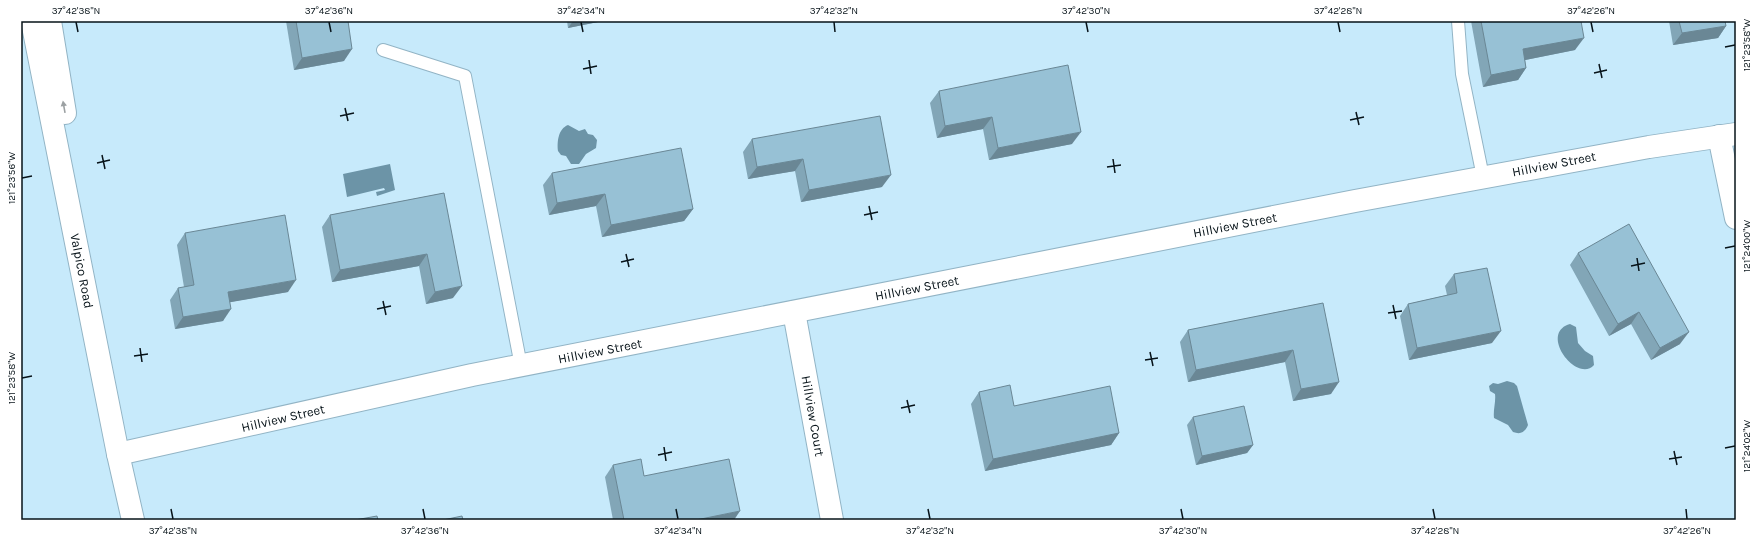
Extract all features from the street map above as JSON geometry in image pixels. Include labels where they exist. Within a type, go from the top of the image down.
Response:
[{"type":"street","name":"Valpico Road","points":[[32,21],[118,454],[133,520]]},
{"type":"street","points":[[50,21],[70,143],[79,257]]},
{"type":"street","points":[[21,38],[54,133]]},
{"type":"street","points":[[1728,135],[1736,218]]},
{"type":"street","name":"Hillview Street","points":[[118,454],[472,375],[1484,177],[1649,147],[1728,135]]},
{"type":"street","name":"Hillview Court","points":[[794,312],[832,520]]},
{"type":"lane","points":[[1458,21],[1462,74],[1484,177]]},
{"type":"lane","points":[[383,50],[465,76],[521,366]]},
{"type":"water","points":[[568,125],[579,131],[585,129],[588,134],[593,135],[597,140],[596,148],[586,154],[579,164],[571,164],[566,156],[561,155],[558,151],[558,140],[560,133],[562,129]]},
{"type":"water","points":[[390,164],[395,190],[377,196],[376,192],[385,190],[384,188],[347,197],[343,174]]},
{"type":"water","points":[[1570,324],[1576,327],[1578,343],[1585,351],[1593,356],[1594,365],[1587,369],[1579,368],[1570,363],[1559,346],[1558,337],[1561,329]]},
{"type":"water","points":[[1507,381],[1514,383],[1517,386],[1528,425],[1524,431],[1520,433],[1513,432],[1508,425],[1494,418],[1495,394],[1490,391],[1489,386],[1493,383],[1498,384]]},
{"type":"building","points":[[296,21],[348,21],[352,49],[302,58]]},
{"type":"building","points":[[1481,21],[1581,21],[1584,38],[1523,49],[1526,68],[1491,75]]},
{"type":"building","points":[[1679,21],[1725,21],[1726,26],[1682,33]]},
{"type":"building","points":[[1068,65],[1081,132],[998,148],[992,117],[945,126],[939,91]]},
{"type":"building","points":[[880,116],[891,175],[809,190],[803,159],[757,167],[752,139]]},
{"type":"building","points":[[681,148],[693,209],[611,225],[605,194],[557,203],[552,173]]},
{"type":"building","points":[[444,193],[462,286],[435,292],[427,254],[340,270],[330,215]]},
{"type":"building","points":[[285,215],[296,280],[228,292],[231,309],[183,317],[178,288],[194,285],[185,233]]},
{"type":"building","points":[[1629,224],[1689,332],[1660,348],[1639,312],[1618,324],[1578,253]]},
{"type":"building","points":[[1487,268],[1501,331],[1417,348],[1408,304],[1457,293],[1454,274]]},
{"type":"building","points":[[1323,303],[1339,382],[1301,389],[1293,350],[1196,370],[1188,330]]},
{"type":"building","points":[[1010,385],[1014,406],[1110,386],[1119,433],[993,459],[979,392]]},
{"type":"building","points":[[1244,406],[1253,445],[1202,456],[1193,417]]},
{"type":"building","points":[[641,459],[644,476],[729,459],[740,511],[696,520],[624,520],[613,465]]},
{"type":"building","points":[[377,516],[378,520],[355,520]]},
{"type":"building","points":[[462,516],[463,520],[443,520]]}]
